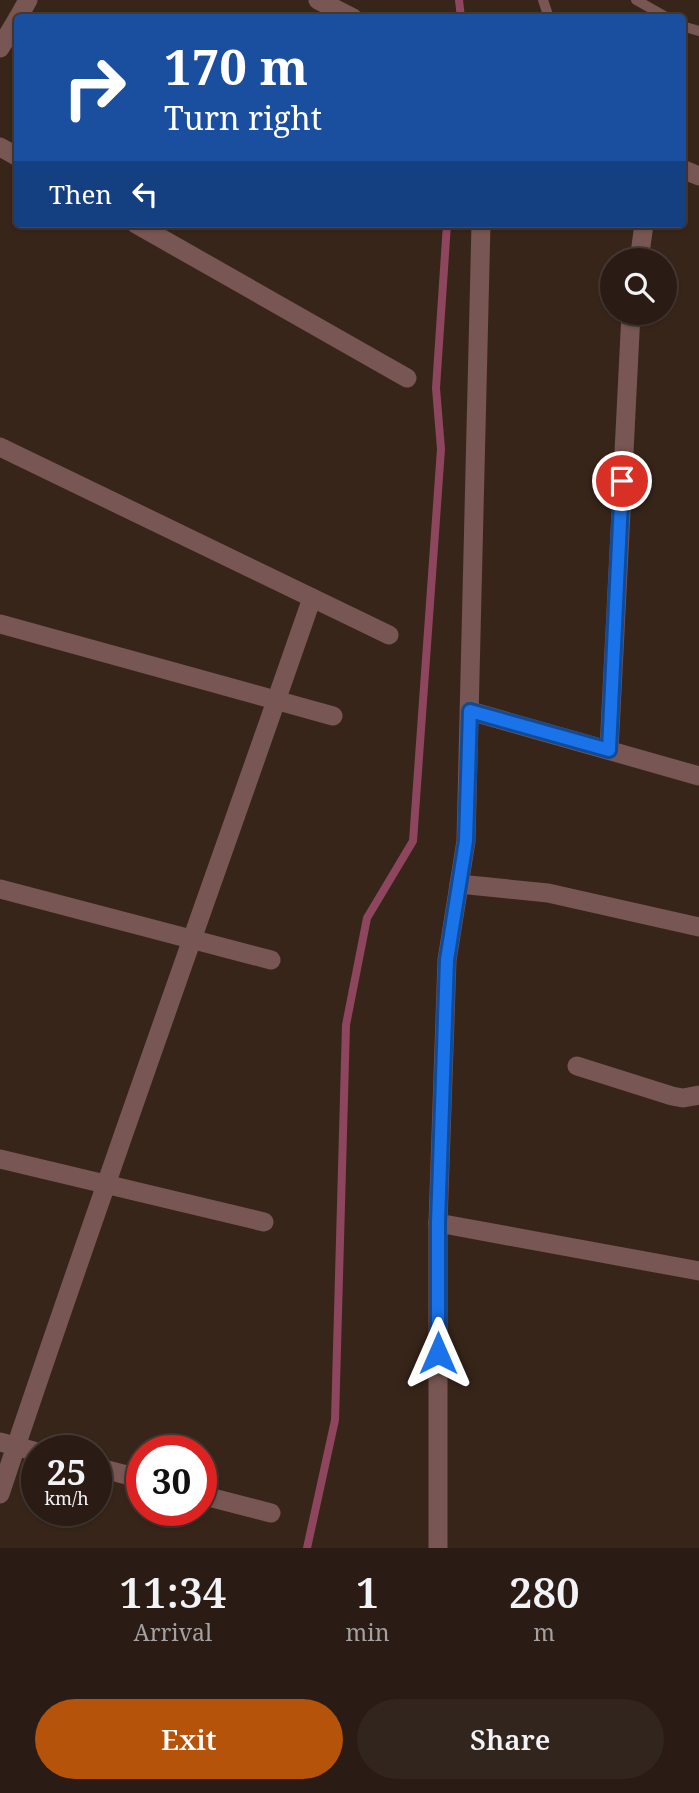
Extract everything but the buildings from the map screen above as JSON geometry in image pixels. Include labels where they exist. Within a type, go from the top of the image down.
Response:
[{"type":"street","points":[[318,0],[345,14]]},
{"type":"street","points":[[0,48],[14,25]]},
{"type":"street","points":[[143,228],[407,378]]},
{"type":"street","points":[[438,1548],[438,1223],[447,960],[466,841],[481,228]]},
{"type":"street","points":[[641,248],[643,228]]},
{"type":"street","points":[[609,750],[630,325]]},
{"type":"street","points":[[0,447],[389,635]]},
{"type":"street","points":[[0,1494],[8,1444],[194,940],[312,598]]},
{"type":"street","points":[[0,624],[333,716]]},
{"type":"street","points":[[470,711],[699,776]]},
{"type":"street","points":[[459,884],[548,893],[699,928]]},
{"type":"street","points":[[0,889],[271,960]]},
{"type":"street","points":[[577,1066],[683,1098],[699,1095]]},
{"type":"street","points":[[0,1159],[264,1222]]},
{"type":"street","points":[[438,1223],[699,1271]]},
{"type":"street","points":[[217,1498],[271,1513]]},
{"type":"lane","points":[[636,0],[661,14]]},
{"type":"waterway","points":[[459,0],[461,14]]},
{"type":"waterway","points":[[307,1548],[335,1420],[346,1025],[367,918],[413,841],[441,449],[436,388],[447,228]]},
{"type":"route","points":[[438,1353],[438,1223],[447,960],[466,841],[470,711],[609,750],[622,481]]}]
